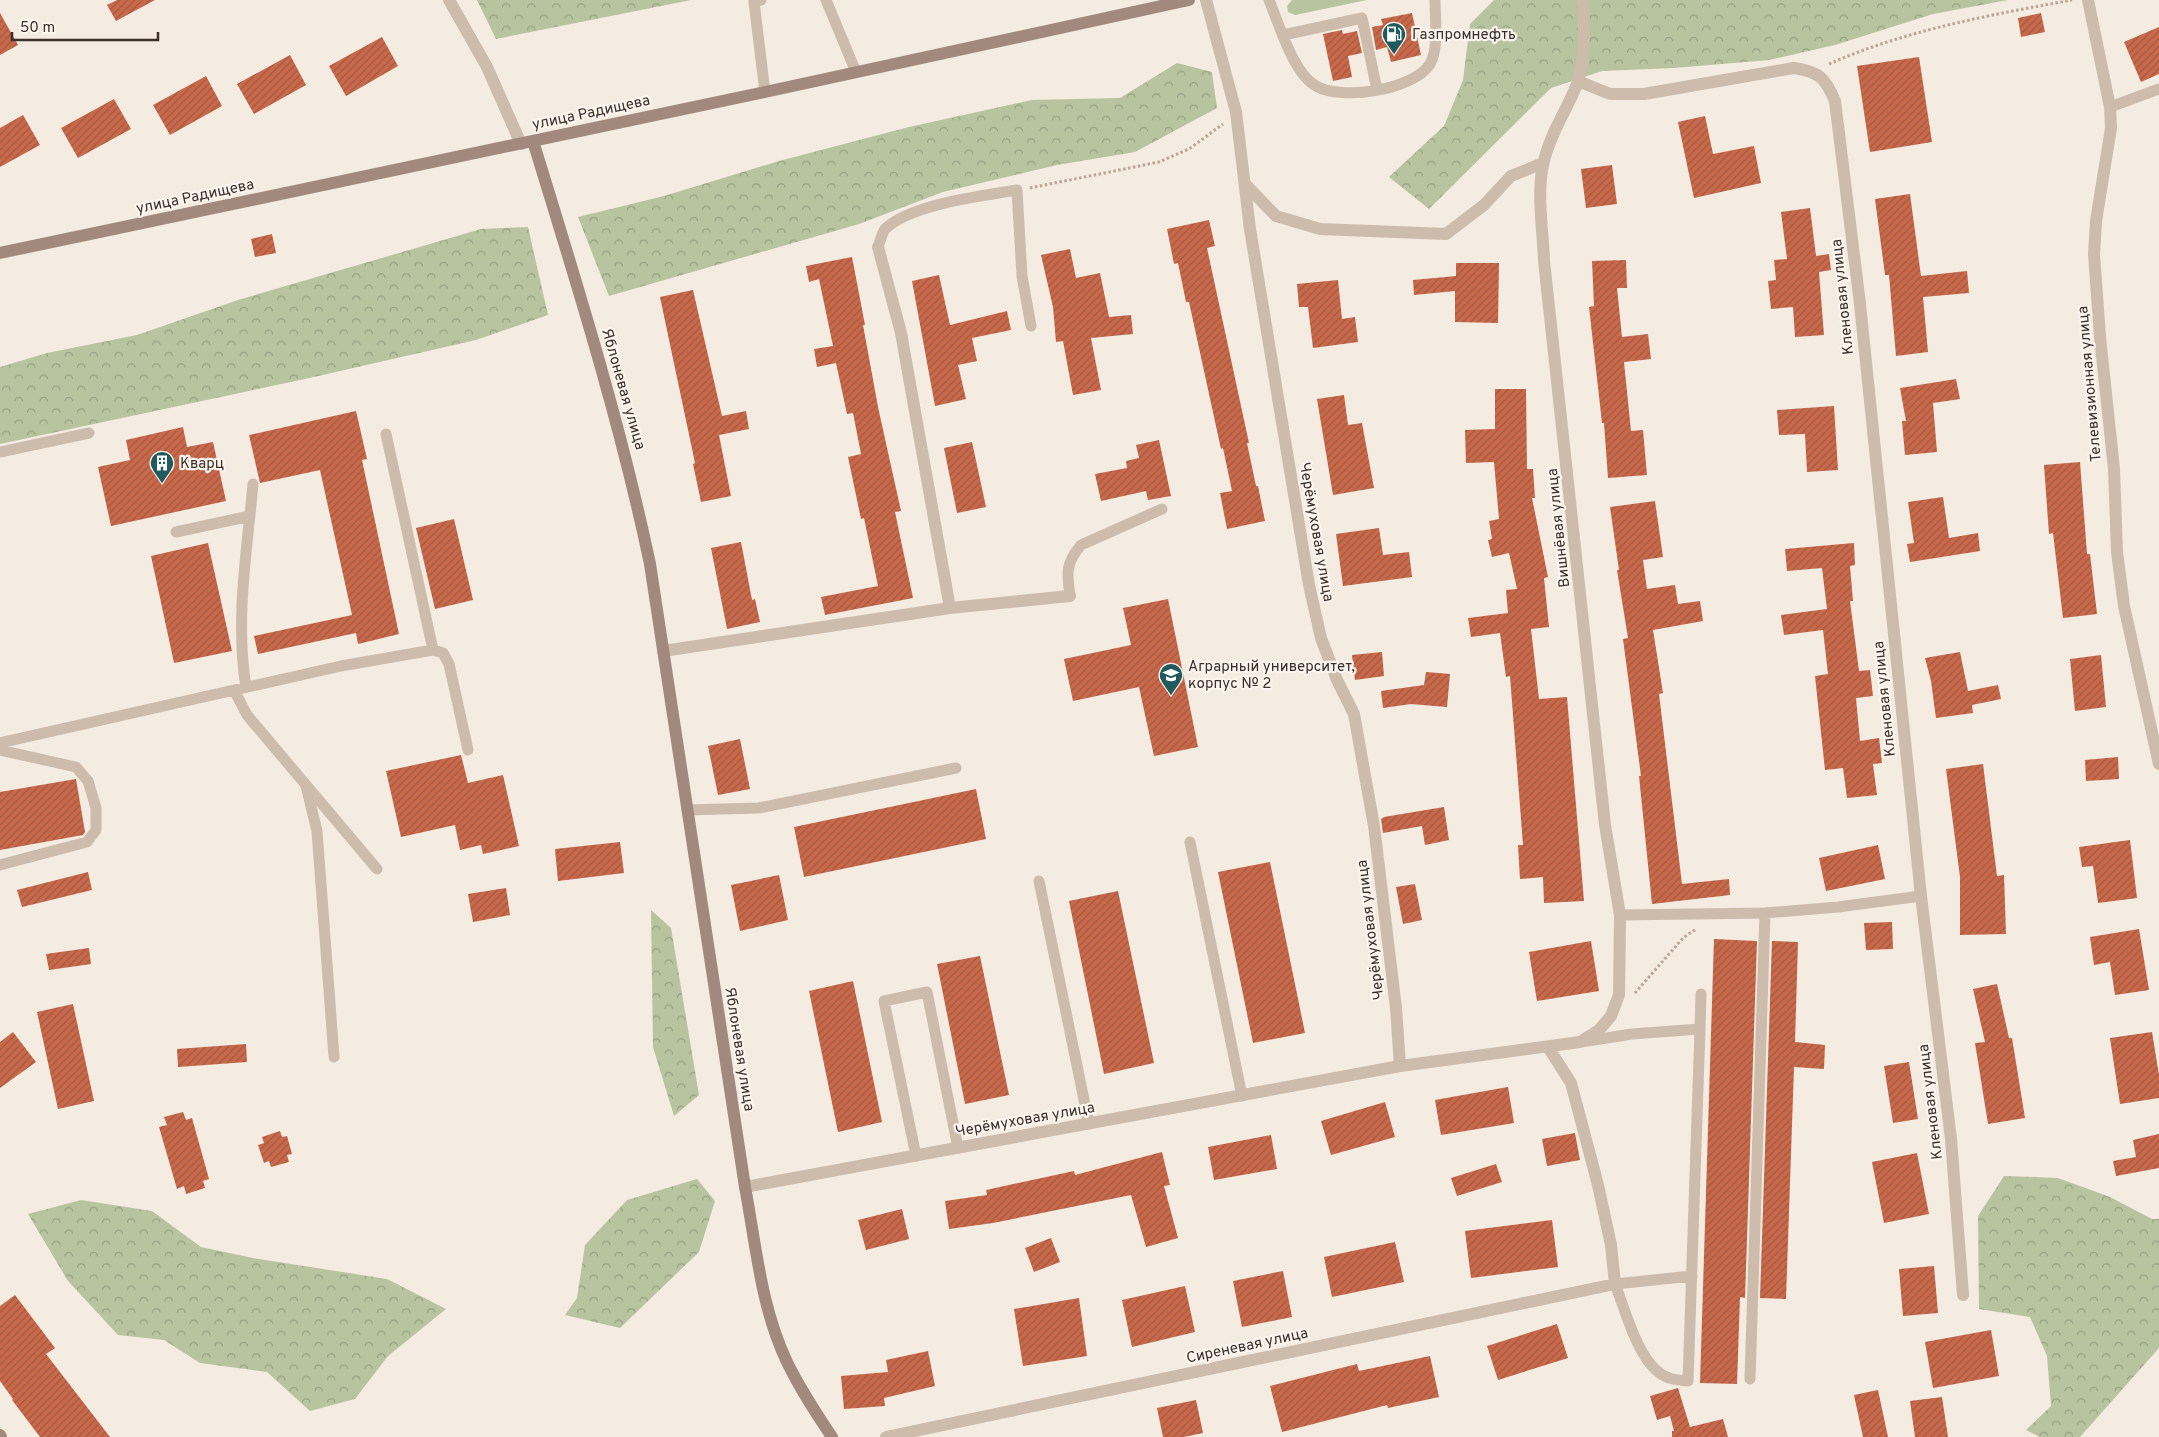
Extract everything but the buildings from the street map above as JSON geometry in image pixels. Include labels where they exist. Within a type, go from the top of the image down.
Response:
[{"type":"street","points":[[449,0],[527,142]]},
{"type":"street","name":"улица Радищева","points":[[0,253],[765,92],[1189,0]]},
{"type":"street","name":"Черёмуховая улица","points":[[1206,0],[1236,112],[1252,238],[1309,585],[1321,638],[1337,680],[1354,714],[1368,789],[1387,931],[1400,1066]]},
{"type":"street","name":"Вишнёвая улица","points":[[1580,1042],[1599,1030],[1611,1016],[1619,995],[1620,915],[1605,825],[1544,261],[1541,194],[1543,163],[1550,142],[1578,81],[1584,41],[1584,0]]},
{"type":"street","name":"Телевизионная улица","points":[[2088,0],[2110,107],[2111,128],[2097,212],[2094,254],[2100,337],[2114,469],[2117,552],[2124,606],[2159,764]]},
{"type":"street","points":[[1578,81],[1610,94],[1644,94],[1794,68],[1813,71]]},
{"type":"street","name":"Кленовая улица","points":[[1813,71],[1828,83],[1835,101],[1860,304],[1921,896],[1951,1139],[1963,1295]]},
{"type":"street","name":"Яблоневая улица","points":[[527,142],[582,302],[634,485],[650,564],[745,1187],[764,1290],[773,1324],[786,1360],[803,1393],[832,1437]]},
{"type":"street","points":[[1245,184],[1276,216],[1320,229],[1446,234],[1484,205],[1511,176],[1543,163]]},
{"type":"street","points":[[878,247],[901,333],[950,608]]},
{"type":"street","points":[[663,651],[950,608],[1070,596]]},
{"type":"street","name":"Черёмуховая улица","points":[[745,1187],[1400,1066],[1580,1042]]},
{"type":"street","points":[[1548,1047],[1571,1083],[1598,1185],[1611,1245],[1615,1284]]},
{"type":"street","name":"Сиреневая улица","points":[[886,1437],[1615,1284]]},
{"type":"lane","points":[[761,0],[754,2],[765,92]]},
{"type":"lane","points":[[826,0],[856,72]]},
{"type":"lane","points":[[1269,0],[1283,35],[1301,70],[1316,86],[1337,92],[1377,90],[1398,85],[1421,74],[1431,63],[1436,40],[1435,0]]},
{"type":"lane","points":[[1283,35],[1362,18],[1377,90]]},
{"type":"lane","points":[[2110,107],[2159,89]]},
{"type":"lane","points":[[878,247],[884,230],[895,222],[929,207],[1018,190],[1022,276],[1031,326]]},
{"type":"lane","points":[[0,452],[89,433]]},
{"type":"lane","points":[[386,434],[433,650]]},
{"type":"lane","points":[[246,687],[240,629],[253,484]]},
{"type":"lane","points":[[1070,596],[1067,569],[1072,556],[1081,545],[1162,509]]},
{"type":"lane","points":[[176,532],[250,516]]},
{"type":"lane","points":[[0,743],[246,687],[433,650],[442,653],[449,664],[468,750]]},
{"type":"lane","points":[[234,690],[247,714],[378,869]]},
{"type":"lane","points":[[0,750],[76,768],[88,781],[96,808],[96,830],[87,842],[0,865]]},
{"type":"lane","points":[[687,810],[759,808],[956,768]]},
{"type":"lane","points":[[306,786],[317,831],[328,956],[334,1057]]},
{"type":"lane","points":[[1190,842],[1242,1096]]},
{"type":"lane","points":[[1039,881],[1089,1124]]},
{"type":"lane","points":[[1620,915],[1765,913],[1838,907],[1921,896]]},
{"type":"lane","points":[[1750,1379],[1765,913]]},
{"type":"lane","points":[[916,1156],[884,1001],[927,992],[958,1148]]},
{"type":"lane","points":[[1692,1276],[1615,1284],[1640,1349],[1652,1368],[1668,1378],[1688,1381],[1692,1276],[1701,994]]},
{"type":"lane","points":[[1580,1042],[1632,1034],[1700,1030]]},
{"type":"path","points":[[1813,71],[1848,56],[1927,30],[2005,12],[2072,0]]},
{"type":"path","points":[[1018,190],[1159,162],[1189,149],[1236,112]]},
{"type":"path","points":[[1631,997],[1683,938],[1704,923],[1722,914]]},
{"type":"green space","points":[[477,0],[691,0],[496,39]]},
{"type":"green space","points":[[1292,0],[1367,0],[1295,15],[1288,12],[1287,6]]},
{"type":"green space","points":[[1494,0],[2008,0],[1933,14],[1835,45],[1769,60],[1674,68],[1602,71],[1551,88],[1429,209],[1389,177],[1444,126],[1463,80],[1470,24]]},
{"type":"green space","points":[[1177,63],[1212,72],[1217,108],[1135,152],[1057,165],[943,192],[859,224],[609,296],[578,217],[664,196],[779,161],[909,127],[1032,100],[1120,98]]},
{"type":"green space","points":[[528,227],[548,315],[476,340],[305,379],[0,444],[0,367],[47,353],[137,335],[238,300],[481,229]]},
{"type":"green space","points":[[651,910],[671,928],[699,1095],[674,1116],[653,1047]]},
{"type":"green space","points":[[2004,1176],[2058,1178],[2110,1197],[2152,1219],[2159,1219],[2159,1348],[2080,1437],[2040,1437],[2026,1430],[2051,1406],[2047,1356],[2030,1317],[1979,1309],[1978,1216]]},
{"type":"green space","points":[[697,1179],[715,1201],[699,1252],[620,1328],[565,1315],[577,1298],[585,1245],[627,1200]]},
{"type":"green space","points":[[81,1200],[152,1211],[201,1247],[253,1258],[387,1279],[446,1309],[388,1356],[355,1399],[310,1411],[267,1372],[200,1363],[164,1340],[118,1335],[68,1281],[28,1214]]},
{"type":"place","name":"Газпромнефть","points":[[1394,55]]},
{"type":"place","name":"Кварц","points":[[162,484]]},
{"type":"place","name":"Аграрный университет, корпус № 2","points":[[1171,696]]}]
